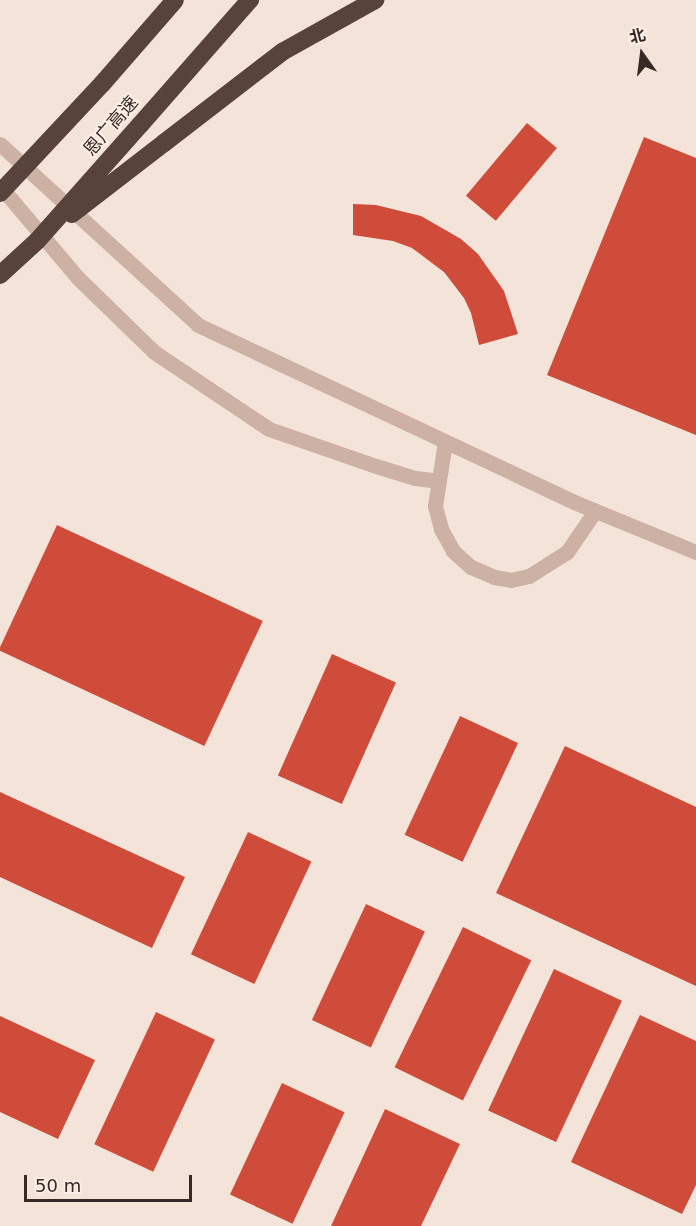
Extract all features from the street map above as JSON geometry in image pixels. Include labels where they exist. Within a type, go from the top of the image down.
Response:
[{"type":"highway","name":"恩广高速","points":[[0,193],[102,84],[175,0]]},
{"type":"highway","name":"恩广高速","points":[[0,275],[37,241],[250,0]]},
{"type":"highway","points":[[37,241],[282,52],[375,0]]},
{"type":"street","points":[[0,144],[198,325],[595,511],[696,552]]},
{"type":"street","points":[[0,186],[78,278],[164,358],[269,429],[376,466],[415,478],[438,482]]},
{"type":"street","points":[[445,442],[435,506],[441,529],[453,550],[471,567],[494,577],[512,579],[529,576],[567,552],[595,511]]},
{"type":"building","points":[[527,123],[557,148],[496,221],[466,196]]},
{"type":"building","points":[[644,137],[696,158],[696,435],[547,375]]},
{"type":"building","points":[[353,204],[376,205],[421,216],[461,239],[478,254],[504,291],[518,334],[479,345],[471,313],[464,298],[444,272],[412,248],[393,241],[353,235]]},
{"type":"building","points":[[57,525],[263,621],[204,746],[0,651]]},
{"type":"building","points":[[332,654],[396,682],[342,804],[278,776]]},
{"type":"building","points":[[460,716],[518,743],[463,862],[405,835]]},
{"type":"building","points":[[565,746],[696,807],[696,986],[496,893]]},
{"type":"building","points":[[0,792],[185,877],[152,948],[0,877]]},
{"type":"building","points":[[248,832],[311,862],[254,984],[191,954]]},
{"type":"building","points":[[366,904],[425,931],[371,1047],[312,1020]]},
{"type":"building","points":[[463,927],[531,960],[463,1101],[395,1067]]},
{"type":"building","points":[[554,969],[622,1001],[556,1142],[488,1110]]},
{"type":"building","points":[[156,1012],[215,1039],[153,1172],[94,1144]]},
{"type":"building","points":[[640,1015],[696,1041],[696,1185],[682,1214],[571,1162]]},
{"type":"building","points":[[0,1016],[95,1060],[58,1139],[0,1112]]},
{"type":"building","points":[[282,1083],[345,1112],[293,1224],[230,1194]]},
{"type":"building","points":[[385,1109],[460,1144],[421,1226],[331,1226]]}]
